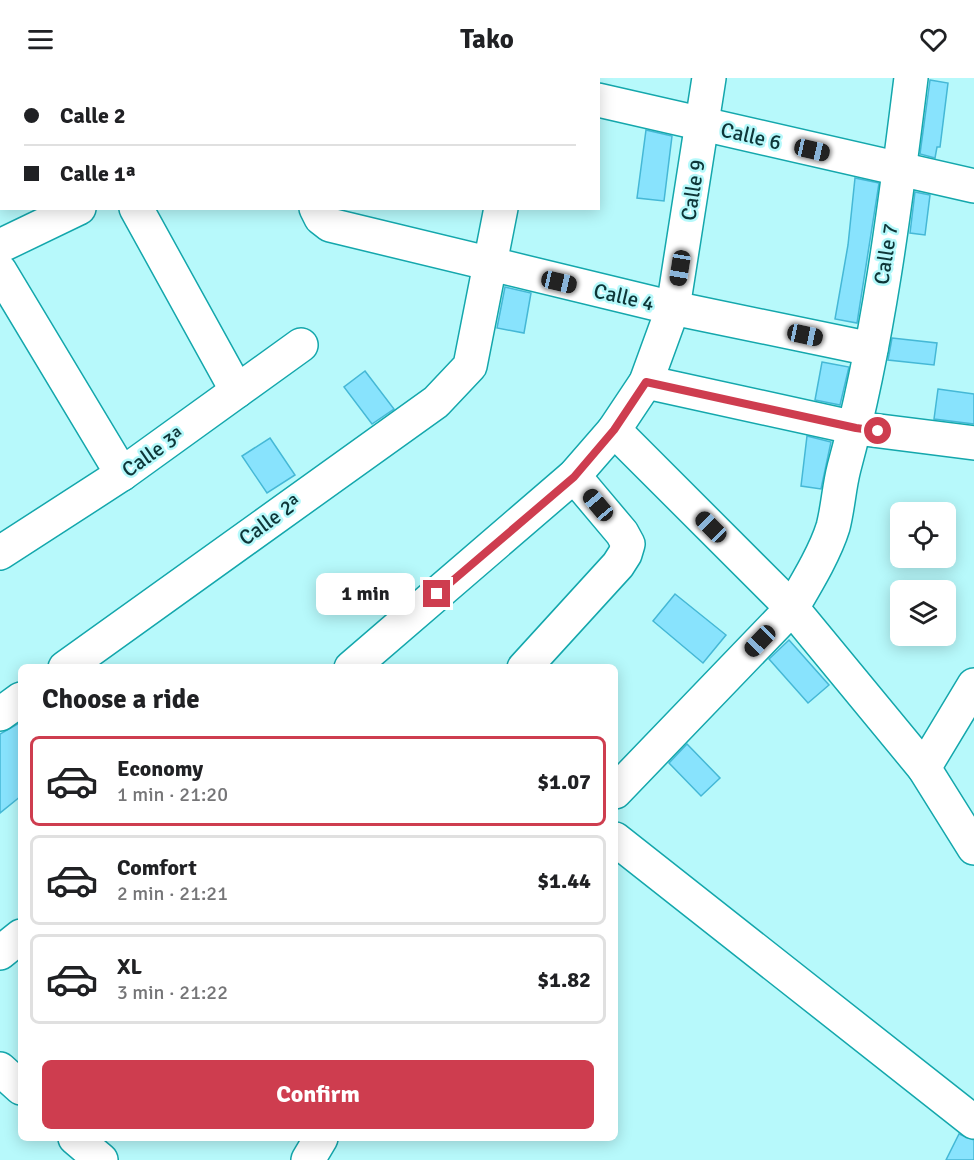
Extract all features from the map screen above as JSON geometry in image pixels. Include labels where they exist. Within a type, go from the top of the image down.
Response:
[{"type":"street","name":"Calle 9","points":[[356,664],[574,477],[614,430],[646,382],[674,309],[709,78]]},
{"type":"street","name":"Calle 7","points":[[618,789],[792,608],[805,587],[833,528],[843,471],[856,428],[871,349],[900,170],[910,78]]},
{"type":"street","name":"Calle 6","points":[[600,100],[974,186]]},
{"type":"street","points":[[0,246],[76,210]]},
{"type":"street","points":[[137,210],[237,391]]},
{"type":"street","name":"Calle 4","points":[[317,210],[321,218],[330,225],[491,266],[674,309],[871,349]]},
{"type":"street","points":[[491,266],[501,210]]},
{"type":"street","name":"Calle 2ª","points":[[71,664],[436,402],[470,366],[491,266]]},
{"type":"street","points":[[0,271],[122,474]]},
{"type":"street","name":"Calle 3ª","points":[[0,553],[122,474],[301,345]]},
{"type":"street","points":[[646,382],[856,428],[974,443]]},
{"type":"street","points":[[614,430],[792,608],[924,768],[974,848]]},
{"type":"street","points":[[528,664],[618,565],[628,544],[622,533],[574,477]]},
{"type":"street","points":[[924,768],[974,685]]},
{"type":"street","points":[[0,714],[18,701]]},
{"type":"street","points":[[618,841],[974,1122]]},
{"type":"street","points":[[0,953],[18,938]]},
{"type":"street","points":[[0,1069],[18,1085]]},
{"type":"street","points":[[79,1141],[101,1160]]},
{"type":"street","points":[[308,1160],[319,1141]]},
{"type":"building","points":[[930,80],[948,83],[940,147],[937,147],[935,158],[920,154]]},
{"type":"building","points":[[646,130],[672,136],[664,201],[637,198]]},
{"type":"building","points":[[855,178],[879,183],[857,323],[835,319],[848,245]]},
{"type":"building","points":[[915,192],[930,195],[925,235],[910,233]]},
{"type":"building","points":[[505,287],[531,293],[524,333],[497,328]]},
{"type":"building","points":[[892,338],[937,343],[934,365],[888,360]]},
{"type":"building","points":[[822,362],[849,367],[840,405],[815,400]]},
{"type":"building","points":[[365,371],[394,409],[372,424],[344,387]]},
{"type":"building","points":[[938,389],[974,394],[974,424],[934,419]]},
{"type":"building","points":[[807,436],[831,442],[821,489],[801,486]]},
{"type":"building","points":[[270,438],[295,475],[267,493],[242,456]]},
{"type":"building","points":[[675,594],[726,635],[703,663],[653,621]]},
{"type":"building","points":[[789,640],[829,685],[808,703],[769,659]]},
{"type":"building","points":[[18,724],[18,798],[0,813],[0,734]]},
{"type":"building","points":[[687,744],[720,778],[701,796],[669,763]]},
{"type":"building","points":[[959,1134],[974,1140],[974,1160],[946,1160]]},
{"type":"route","points":[[437,594],[574,477],[614,430],[646,382],[878,431]]}]
